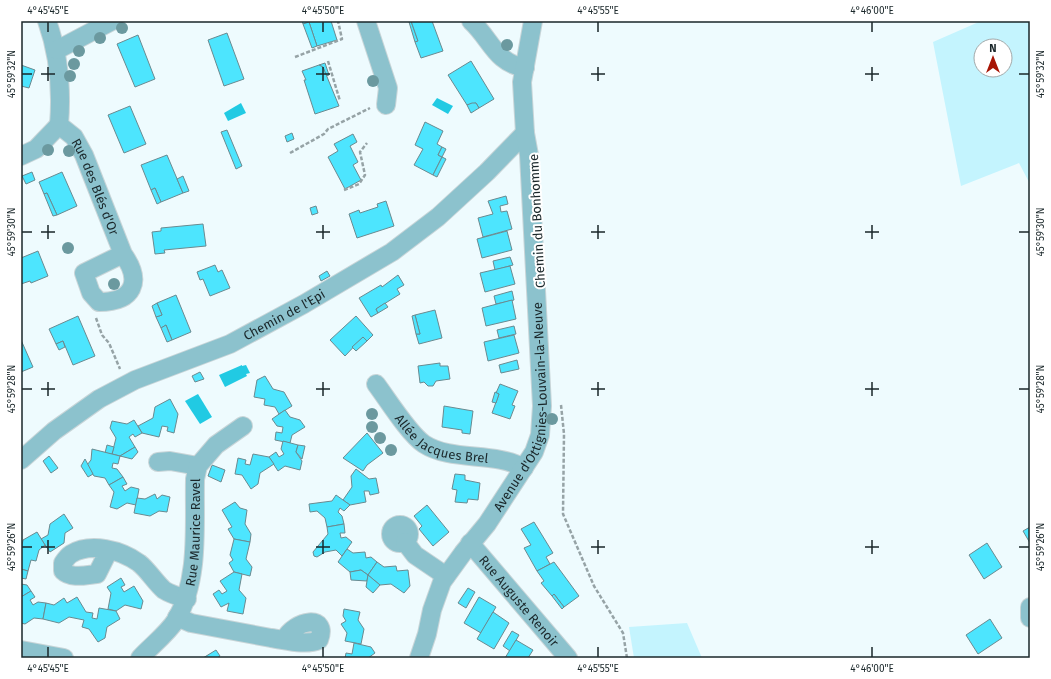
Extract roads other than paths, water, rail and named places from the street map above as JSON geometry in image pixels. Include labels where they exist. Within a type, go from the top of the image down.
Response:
[{"type":"street","name":"Rue des Blés d'Or","points":[[21,156],[36,149],[59,125],[61,101],[57,50],[47,21]]},
{"type":"street","points":[[57,50],[112,21]]},
{"type":"street","points":[[366,21],[388,88],[386,105]]},
{"type":"street","points":[[471,21],[505,62],[513,66],[525,68]]},
{"type":"street","name":"Avenue d'Ottignies-Louvain-la-Neuve","points":[[419,658],[432,610],[442,582],[470,543],[487,524],[524,468],[540,435],[542,406],[529,155],[525,133],[522,82],[533,21]]},
{"type":"street","name":"Rue des Blés d'Or","points":[[59,125],[74,137],[84,154],[123,254]]},
{"type":"street","name":"Chemin de l'Epi","points":[[21,460],[60,426],[99,399],[127,384],[230,344],[304,304],[392,252],[438,217],[488,172],[517,139],[525,133]]},
{"type":"street","name":"Allée Jacques Brel","points":[[376,384],[412,433],[423,443],[436,451],[509,461],[524,468]]},
{"type":"street","name":"Rue Maurice Ravel","points":[[140,658],[177,618],[187,599],[193,562],[196,479],[198,466],[216,446],[243,426]]},
{"type":"street","name":"Rue Maurice Ravel","points":[[158,462],[170,460],[198,466]]},
{"type":"street","points":[[405,542],[415,555],[446,576]]},
{"type":"street","name":"Rue Auguste Renoir","points":[[470,543],[568,658]]},
{"type":"street","name":"Rue Maurice Ravel","points":[[109,550],[128,556],[139,563],[165,590],[187,599]]},
{"type":"street","points":[[1030,607],[1030,618]]},
{"type":"street","points":[[177,618],[192,623],[284,640]]},
{"type":"street","points":[[21,650],[55,657]]},
{"type":"water","points":[[437,98],[453,106],[448,114],[432,105]]},
{"type":"water","points":[[241,103],[246,113],[228,121],[224,113]]},
{"type":"water","points":[[242,365],[246,365],[250,373],[225,387],[219,375]]},
{"type":"water","points":[[198,394],[212,417],[200,424],[185,401]]}]
